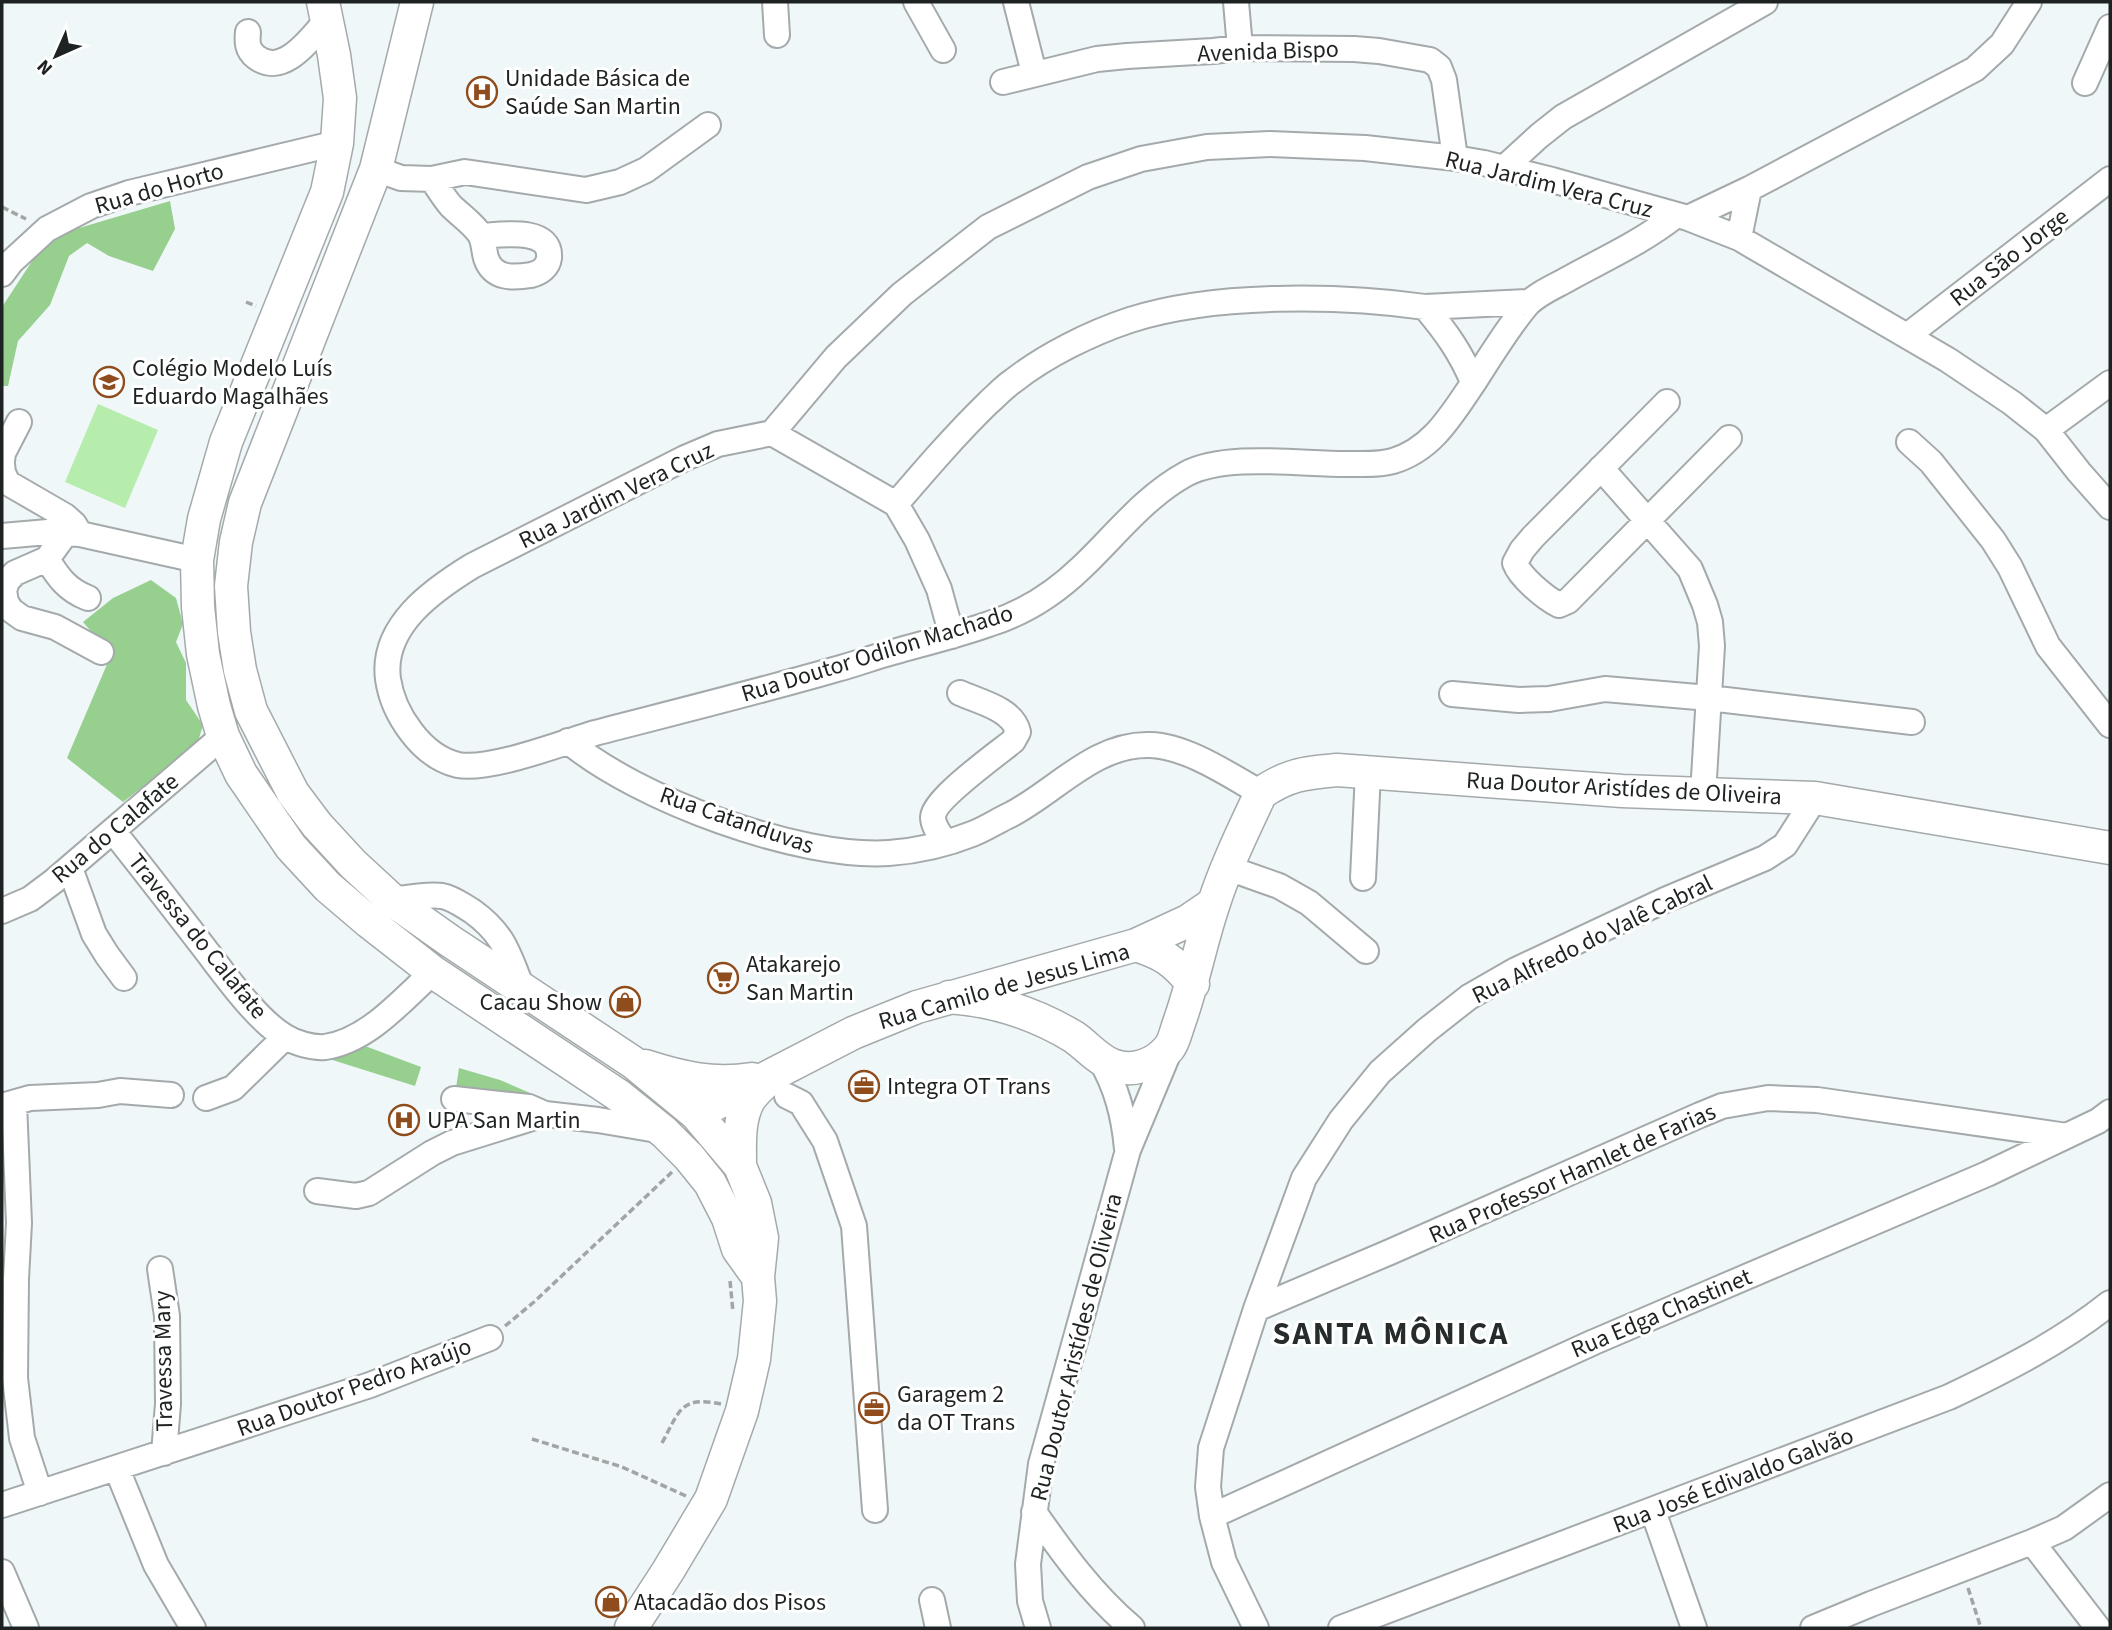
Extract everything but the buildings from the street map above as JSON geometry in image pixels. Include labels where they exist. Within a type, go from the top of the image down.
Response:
[{"type":"main road","points":[[415,6],[376,169],[245,503],[236,542],[231,586],[240,670],[251,711],[293,793],[317,825],[353,864],[392,900],[634,1063],[696,1114],[740,1166],[755,1203],[762,1238],[743,1276]]},
{"type":"main road","points":[[325,11],[340,98],[337,143],[327,192],[226,442],[204,519],[197,560],[198,607],[204,654],[223,736],[241,774],[291,847],[328,887],[433,972],[618,1095],[664,1132],[710,1183],[728,1218],[743,1276],[760,1301],[754,1359],[742,1411],[706,1507],[631,1628]]},
{"type":"main road","name":"Rua Doutor Aristídes de Oliveira","points":[[1171,1047],[1193,984],[1213,904],[1261,793],[1276,782],[1298,774],[1338,769],[1622,791],[1815,799],[2110,848]]},
{"type":"main road","points":[[1136,945],[1188,921],[1213,904]]},
{"type":"main road","name":"Rua Camilo de Jesus Lima","points":[[696,1114],[780,1085],[883,1019],[1136,945],[1160,953],[1179,967],[1193,984]]},
{"type":"main road","points":[[949,998],[978,999],[1032,1016],[1056,1026],[1082,1042],[1100,1059],[1126,1068],[1142,1067],[1171,1047]]},
{"type":"main road","points":[[634,1063],[681,1077],[713,1082],[780,1085]]},
{"type":"main road","points":[[740,1166],[740,1131],[750,1099],[780,1085]]},
{"type":"main road","points":[[618,1095],[696,1114]]},
{"type":"street","points":[[775,2],[777,35]]},
{"type":"street","points":[[916,2],[943,50]]},
{"type":"street","points":[[1016,2],[1034,73]]},
{"type":"street","points":[[1236,2],[1240,48]]},
{"type":"street","points":[[1504,168],[1563,117],[1765,2]]},
{"type":"street","name":"Rua Doutor Odilon Machado","points":[[390,693],[403,720],[418,740],[436,755],[456,765],[475,766],[498,762],[839,669],[992,624],[1022,611],[1054,591],[1166,485],[1193,470],[1251,462],[1388,463],[1413,453],[1435,436],[1453,415],[1528,302],[1681,217],[1749,189],[1975,69],[2002,44],[2029,2]]},
{"type":"street","points":[[248,32],[247,43],[253,55],[273,63],[292,57],[325,11]]},
{"type":"street","points":[[2085,83],[2110,27]]},
{"type":"street","name":"Avenida Bispo","points":[[1003,82],[1107,58],[1240,48],[1354,48],[1430,60],[1439,67],[1444,80],[1455,158]]},
{"type":"street","points":[[376,169],[401,178],[432,179],[465,172],[586,190],[646,170],[708,125]]},
{"type":"street","name":"Rua do Horto","points":[[2,274],[11,262],[47,229],[91,206],[129,193],[337,143]]},
{"type":"street","name":"Rua Jardim Vera Cruz","points":[[390,693],[386,668],[391,645],[419,604],[441,585],[472,566],[685,458],[718,444],[772,433],[836,357],[902,293],[988,227],[1088,177],[1141,159],[1207,147],[1270,144],[1364,148],[1455,158],[1504,168],[1681,217],[1740,238],[1982,382],[2046,430],[2110,507]]},
{"type":"street","points":[[432,179],[449,204],[481,236]]},
{"type":"street","name":"Rua São Jorge","points":[[1908,336],[2110,179]]},
{"type":"street","points":[[1740,238],[1749,189]]},
{"type":"street","points":[[896,504],[972,418],[1013,381],[1070,345],[1131,320],[1191,306],[1255,300],[1363,300],[1425,307],[1528,302]]},
{"type":"street","points":[[1425,307],[1462,357],[1473,382]]},
{"type":"street","points":[[2046,430],[2110,383]]},
{"type":"street","points":[[1667,402],[1522,550],[1515,563],[1520,573],[1551,601],[1559,605],[1565,604],[1729,438]]},
{"type":"street","points":[[19,422],[3,453],[3,473],[8,483],[74,524],[73,533],[47,559],[15,573],[8,581],[4,591],[6,602],[11,610],[22,618],[55,627],[101,652]]},
{"type":"street","points":[[772,433],[896,504],[917,540],[939,589],[952,636]]},
{"type":"street","points":[[1909,442],[1931,462],[1993,540],[2010,567],[2048,646],[2110,725]]},
{"type":"street","points":[[1601,468],[1690,569],[1705,605],[1712,646],[1703,794]]},
{"type":"street","points":[[2,536],[73,533],[197,560]]},
{"type":"street","points":[[47,559],[69,589],[88,598]]},
{"type":"street","points":[[1452,694],[1519,700],[1549,699],[1605,689],[1709,698],[1912,722]]},
{"type":"street","points":[[945,842],[936,829],[933,817],[938,805],[1013,741],[1018,732],[1016,723],[1008,715],[961,693]]},
{"type":"street","name":"Rua do Calafate","points":[[2,911],[30,898],[71,868],[223,736]]},
{"type":"street","name":"Rua Catanduvas","points":[[568,741],[607,769],[699,813],[825,850],[861,853],[890,853],[972,834],[1029,805],[1091,761],[1127,747],[1149,745],[1181,752],[1261,793]]},
{"type":"street","points":[[1363,878],[1368,772]]},
{"type":"street","name":"Rua Alfredo do Valê Cabral","points":[[1256,1628],[1224,1562],[1212,1516],[1208,1487],[1211,1448],[1256,1309],[1304,1178],[1341,1120],[1380,1072],[1427,1030],[1469,998],[1516,971],[1665,900],[1765,858],[1785,845],[1815,799]]},
{"type":"street","name":"Travessa do Calafate","points":[[113,831],[233,985],[271,1026],[285,1037]]},
{"type":"street","points":[[71,868],[94,934],[124,978]]},
{"type":"street","points":[[1228,869],[1279,886],[1309,903],[1366,951]]},
{"type":"street","points":[[206,1098],[233,1088],[285,1037],[315,1047],[326,1047],[352,1038],[382,1018],[433,972]]},
{"type":"street","name":"Rua Doutor Aristídes de Oliveira","points":[[1038,1628],[1030,1601],[1028,1564],[1041,1464],[1128,1150],[1171,1047]]},
{"type":"street","name":"Rua Doutor Aristídes de Oliveira","points":[[1100,1059],[1122,1108],[1128,1150]]},
{"type":"street","points":[[780,1085],[801,1103],[825,1141],[854,1226],[875,1510]]},
{"type":"street","points":[[40,1493],[22,1438],[8,1381],[9,1280],[19,1223],[8,1105],[47,1096],[98,1095],[120,1091],[171,1095]]},
{"type":"street","points":[[454,1098],[529,1107],[545,1114],[664,1132]]},
{"type":"street","name":"Rua Professor Hamlet de Farias","points":[[1256,1309],[1722,1107],[1768,1098],[1818,1100],[2067,1136]]},
{"type":"street","name":"Rua Edga Chastinet","points":[[1212,1516],[1594,1342],[1987,1174],[2098,1121],[2110,1112]]},
{"type":"street","points":[[317,1191],[356,1196],[369,1193],[452,1143],[545,1114]]},
{"type":"street","name":"Travessa Mary","points":[[160,1269],[168,1344],[164,1453]]},
{"type":"street","name":"Rua José Edivaldo Galvão","points":[[1341,1628],[1949,1397],[2012,1367],[2063,1337],[2110,1303]]},
{"type":"street","name":"Rua Doutor Pedro Araújo","points":[[2,1505],[370,1385],[490,1338]]},
{"type":"street","points":[[117,1469],[156,1565],[193,1628]]},
{"type":"street","points":[[1813,1628],[2064,1528],[2110,1495]]},
{"type":"street","points":[[1653,1511],[1694,1628]]},
{"type":"street","points":[[1034,1512],[1072,1567],[1112,1611],[1132,1628]]},
{"type":"street","points":[[2032,1542],[2098,1628]]},
{"type":"street","points":[[2,1572],[26,1628]]},
{"type":"street","points":[[932,1600],[938,1628]]},
{"type":"path","points":[[2,206],[47,229]]},
{"type":"path","name":"Rua Doutor Pedro Araújo","points":[[490,1338],[544,1293],[689,1157]]},
{"type":"path","points":[[733,1320],[743,1276]]},
{"type":"path","points":[[662,1443],[676,1417],[687,1404],[702,1400],[742,1411]]},
{"type":"path","points":[[532,1439],[621,1467],[706,1507]]},
{"type":"path","points":[[1962,1569],[1979,1628]]},
{"type":"green space","points":[[170,201],[175,229],[153,271],[109,256],[87,243],[69,256],[50,305],[18,341],[8,386],[2,386],[2,307],[38,252],[69,231]]},
{"type":"green space","points":[[98,404],[158,430],[125,508],[65,482]]},
{"type":"green space","points":[[151,580],[176,598],[183,624],[176,642],[186,663],[186,700],[203,725],[197,745],[123,802],[67,758],[111,655],[83,622],[113,598]]},
{"type":"green space","points":[[365,1046],[421,1067],[415,1086],[323,1057]]},
{"type":"green space","points":[[459,1068],[500,1080],[530,1093],[506,1101],[456,1088]]},
{"type":"place","name":"Unidade Básica de Saúde San Martin","points":[[482,92]]},
{"type":"place","name":"Colégio Modelo Luís Eduardo Magalhães","points":[[109,382]]},
{"type":"place","name":"Atakarejo San Martin","points":[[723,978]]},
{"type":"place","name":"Cacau Show","points":[[625,1002]]},
{"type":"place","name":"Integra OT Trans","points":[[864,1086]]},
{"type":"place","name":"UPA San Martin","points":[[404,1120]]},
{"type":"place","name":"Garagem 2 da OT Trans","points":[[874,1408]]},
{"type":"place","name":"Atacadão dos Pisos","points":[[611,1602]]},
{"type":"district","name":"SANTA MÔNICA","points":[[1391,1333]]}]
